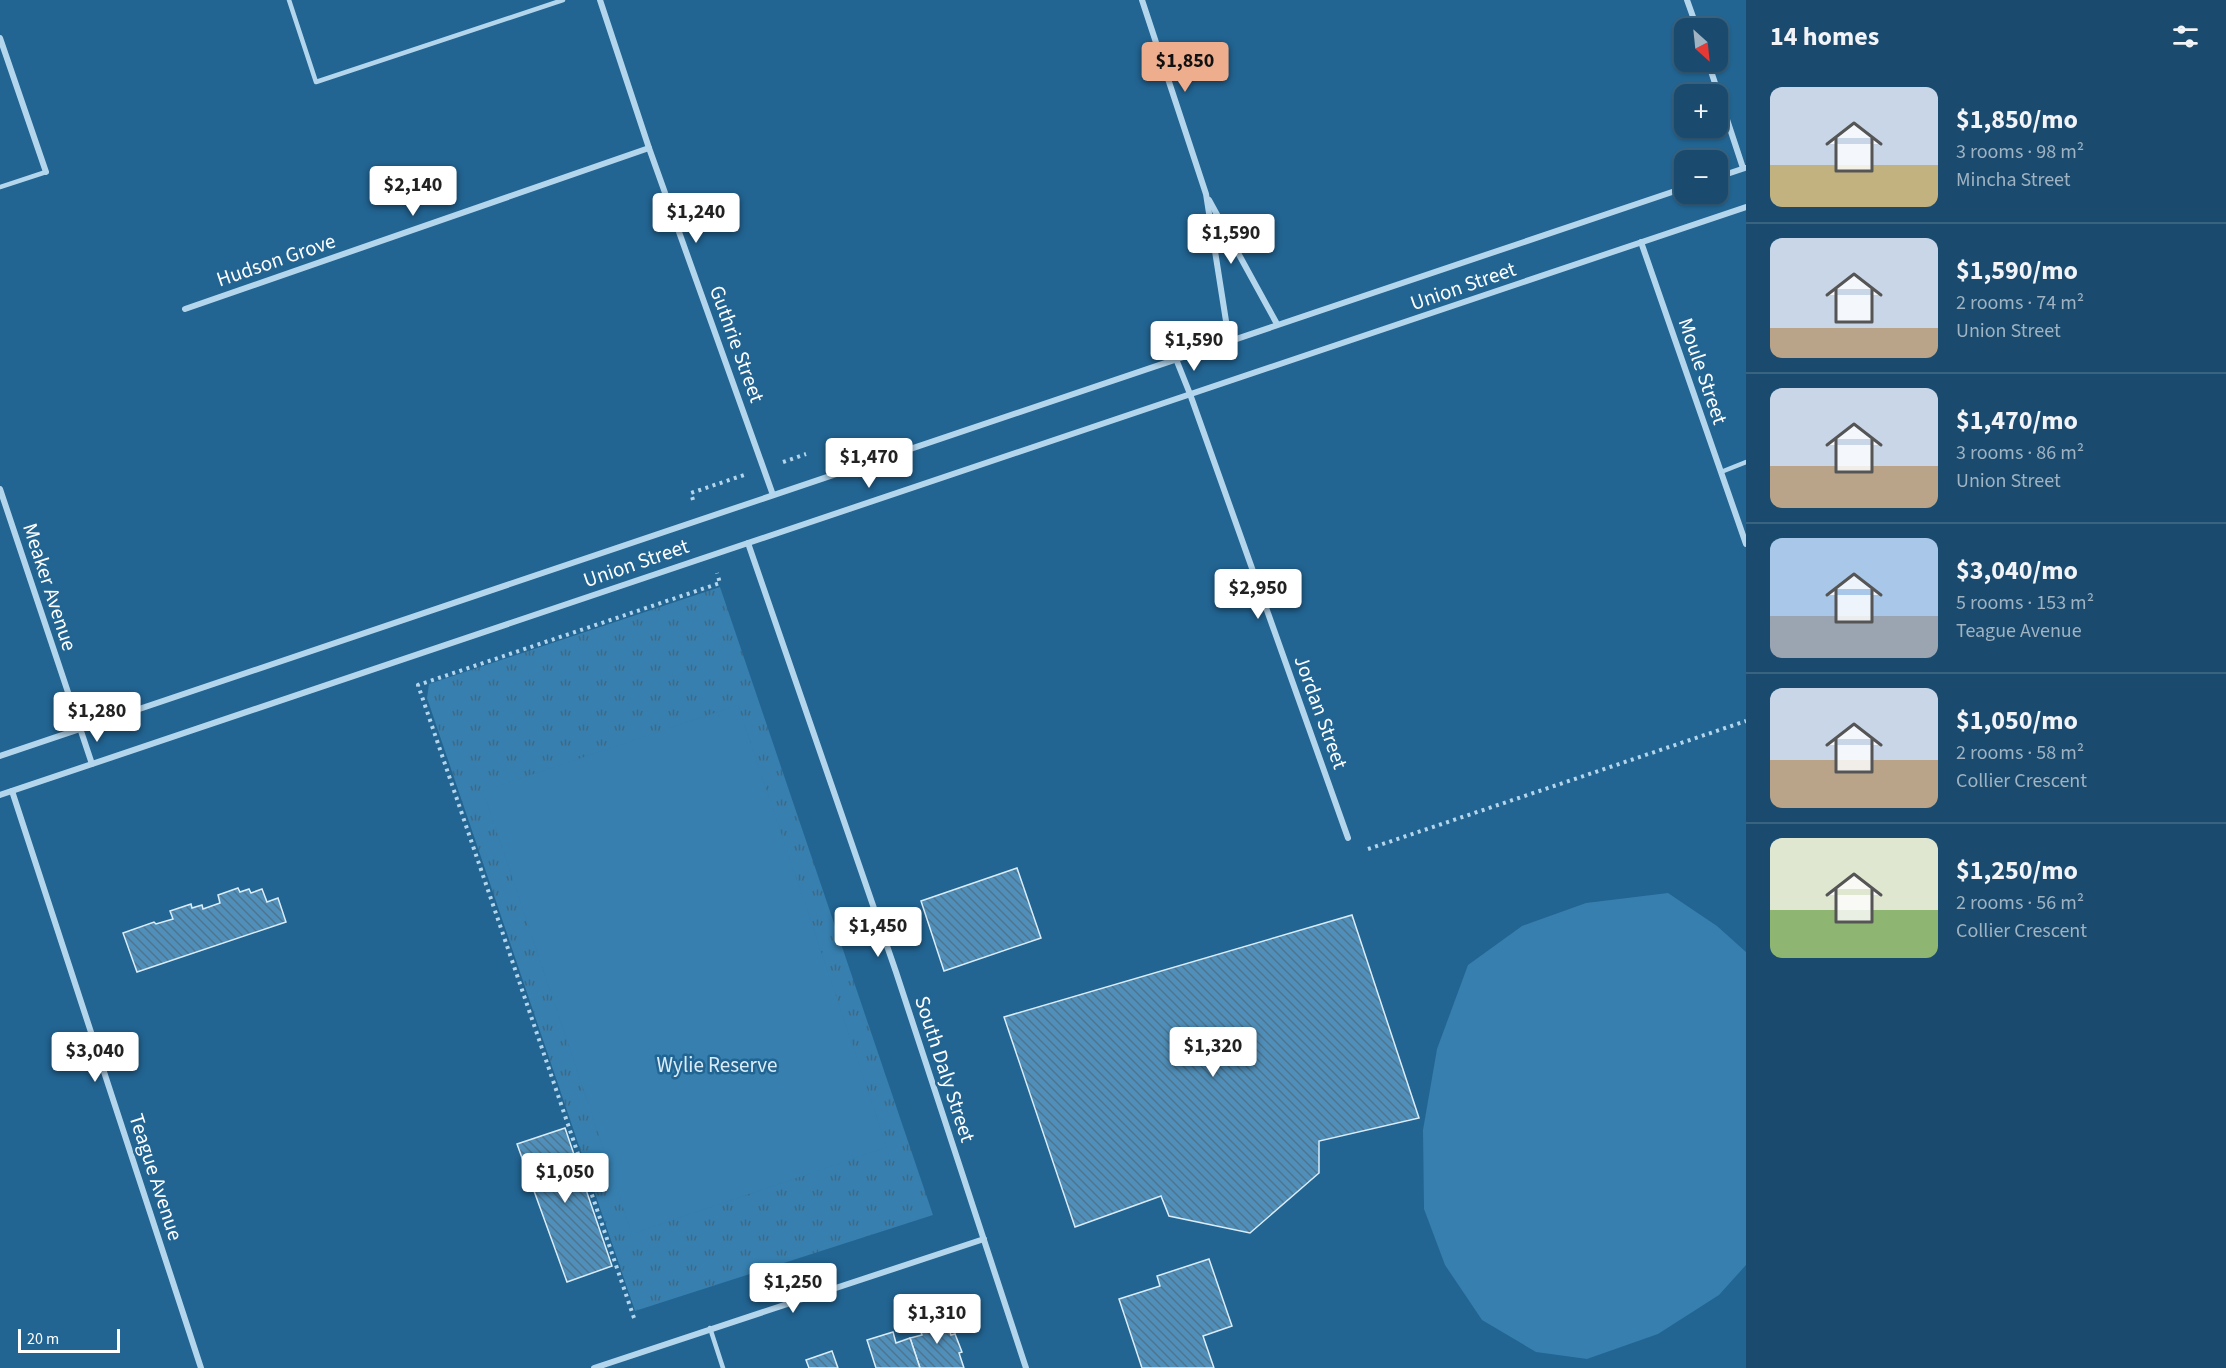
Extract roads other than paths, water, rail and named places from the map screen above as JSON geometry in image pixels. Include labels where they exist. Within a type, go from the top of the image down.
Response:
[{"type":"street","name":"Guthrie Street","points":[[600,0],[649,148],[773,495]]},
{"type":"street","points":[[1142,0],[1206,194],[1229,340]]},
{"type":"street","points":[[1687,0],[1693,18]]},
{"type":"street","points":[[0,38],[46,172]]},
{"type":"street","points":[[1711,72],[1745,168],[1728,174]]},
{"type":"street","name":"Hudson Grove","points":[[185,309],[649,148]]},
{"type":"street","name":"Union Street","points":[[0,756],[1674,191]]},
{"type":"street","points":[[1206,194],[1277,324]]},
{"type":"street","name":"Union Street","points":[[0,795],[1746,207]]},
{"type":"street","name":"Moule Street","points":[[1641,242],[1746,544]]},
{"type":"street","points":[[1176,359],[1190,394]]},
{"type":"street","name":"Jordan Street","points":[[1190,394],[1348,838]]},
{"type":"street","name":"Meaker Avenue","points":[[0,489],[80,730]]},
{"type":"street","name":"South Daly Street","points":[[748,543],[899,983],[1026,1368]]},
{"type":"street","points":[[80,730],[92,764]]},
{"type":"street","name":"Teague Avenue","points":[[12,791],[201,1368]]},
{"type":"street","points":[[594,1368],[984,1239]]},
{"type":"lane","points":[[289,0],[316,82],[563,0]]},
{"type":"lane","points":[[0,188],[46,172]]},
{"type":"lane","points":[[1721,472],[1746,462]]},
{"type":"lane","points":[[710,1328],[723,1368]]},
{"type":"park label","name":"Wylie Reserve","points":[[717,1065]]}]
